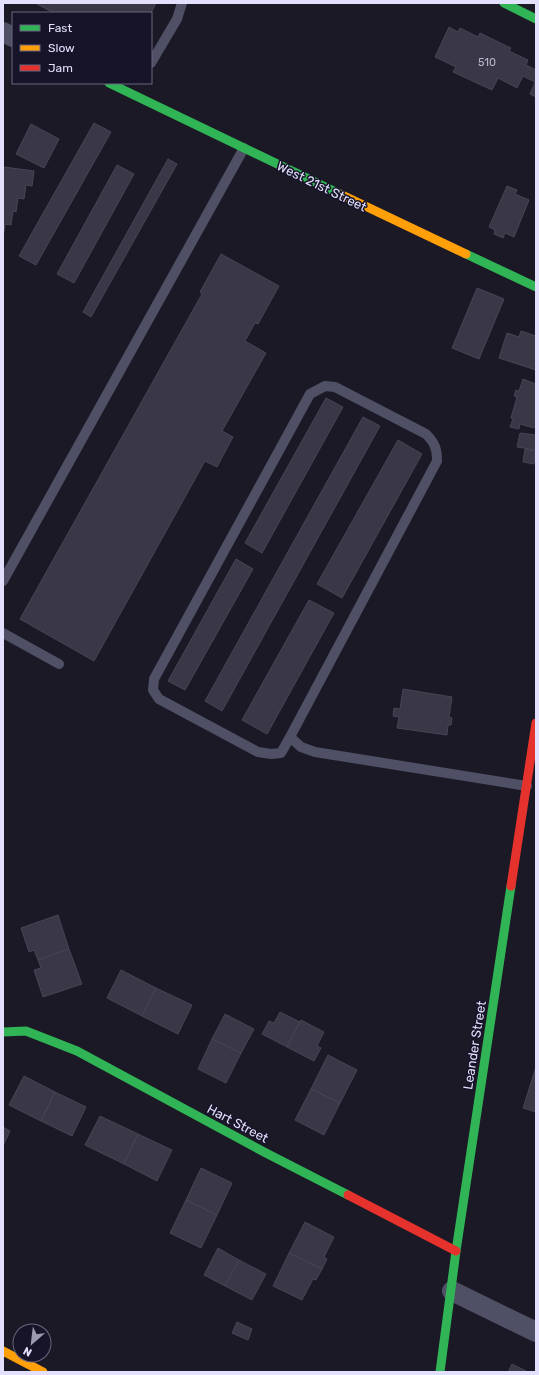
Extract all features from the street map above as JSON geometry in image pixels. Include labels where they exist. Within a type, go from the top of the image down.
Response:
[{"type":"street","points":[[504,3],[536,19]]},
{"type":"street","name":"West 21st Street","points":[[111,84],[536,286]]},
{"type":"street","name":"Leander Street","points":[[440,1372],[452,1291],[456,1251],[536,723]]},
{"type":"street","name":"Hart Street","points":[[3,1032],[26,1031],[78,1051],[264,1152],[456,1251]]},
{"type":"street","points":[[452,1291],[536,1332]]},
{"type":"street","points":[[3,1351],[43,1372]]},
{"type":"lane","points":[[152,61],[177,19],[182,3]]},
{"type":"lane","points":[[132,94],[138,84]]},
{"type":"lane","points":[[3,581],[244,148]]},
{"type":"lane","points":[[324,386],[335,387],[426,434],[433,441],[437,450],[437,461],[290,737],[281,753],[271,754],[258,752],[159,699],[153,690],[154,679],[310,394],[324,386]]},
{"type":"lane","points":[[3,633],[59,664]]},
{"type":"lane","points":[[290,737],[301,747],[314,752],[527,786]]},
{"type":"building","points":[[35,3],[156,3],[152,12],[52,12]]},
{"type":"building","points":[[449,27],[458,32],[460,28],[478,37],[480,33],[511,48],[509,51],[528,60],[526,65],[536,70],[536,97],[530,94],[535,82],[523,76],[517,88],[498,78],[492,90],[453,72],[456,67],[435,57]]},
{"type":"building","points":[[94,123],[111,132],[36,265],[19,256]]},
{"type":"building","points":[[31,124],[59,139],[44,168],[16,154]]},
{"type":"building","points":[[168,159],[177,164],[91,317],[83,312]]},
{"type":"building","points":[[117,165],[134,174],[74,283],[57,274]]},
{"type":"building","points":[[4,167],[34,171],[32,186],[26,185],[24,199],[18,198],[16,212],[13,211],[11,225],[5,224],[3,238],[3,177]]},
{"type":"building","points":[[507,186],[517,190],[515,194],[529,200],[514,237],[505,233],[503,238],[494,234],[495,230],[489,227]]},
{"type":"building","points":[[221,254],[279,286],[258,324],[255,323],[245,341],[266,353],[222,431],[233,437],[217,467],[205,461],[94,661],[20,619],[202,294],[200,292]]},
{"type":"building","points":[[477,288],[504,299],[479,359],[452,348]]},
{"type":"building","points":[[521,331],[536,336],[536,370],[499,358],[507,333],[519,337]]},
{"type":"building","points":[[523,379],[536,384],[536,425],[534,428],[520,424],[519,429],[510,427],[517,397],[514,396],[516,390],[519,391]]},
{"type":"building","points":[[326,398],[343,407],[262,553],[245,543]]},
{"type":"building","points":[[363,417],[380,426],[222,711],[205,701]]},
{"type":"building","points":[[520,433],[536,435],[536,450],[517,447]]},
{"type":"building","points":[[398,440],[422,454],[342,598],[317,584]]},
{"type":"building","points":[[525,449],[535,451],[534,464],[523,462]]},
{"type":"building","points":[[236,559],[253,569],[185,690],[168,681]]},
{"type":"building","points":[[309,600],[334,613],[267,734],[242,720]]},
{"type":"building","points":[[403,689],[452,697],[449,717],[452,718],[451,725],[448,725],[447,735],[397,728],[399,717],[393,716],[394,708],[400,709]]},
{"type":"building","points":[[58,915],[69,949],[38,960],[34,950],[29,952],[21,928]]},
{"type":"building","points":[[69,949],[82,984],[43,997],[34,970],[41,968],[38,960]]},
{"type":"building","points":[[121,970],[156,988],[142,1016],[107,998]]},
{"type":"building","points":[[156,988],[192,1005],[178,1034],[142,1016]]},
{"type":"building","points":[[280,1012],[300,1022],[287,1047],[262,1034],[269,1021],[274,1023]]},
{"type":"building","points":[[225,1014],[254,1029],[241,1053],[212,1039]]},
{"type":"building","points":[[301,1020],[324,1032],[317,1046],[321,1048],[314,1061],[287,1047]]},
{"type":"building","points":[[212,1039],[241,1053],[226,1083],[198,1069]]},
{"type":"building","points":[[328,1055],[357,1070],[340,1103],[311,1089]]},
{"type":"building","points":[[536,1067],[536,1112],[523,1108]]},
{"type":"building","points":[[24,1076],[55,1092],[41,1121],[9,1105]]},
{"type":"building","points":[[311,1089],[340,1103],[324,1135],[295,1120]]},
{"type":"building","points":[[55,1092],[86,1107],[72,1136],[41,1121]]},
{"type":"building","points":[[100,1116],[138,1134],[124,1164],[85,1145]]},
{"type":"building","points":[[3,1127],[10,1131],[3,1146]]},
{"type":"building","points":[[138,1134],[172,1150],[157,1181],[124,1164]]},
{"type":"building","points":[[201,1168],[232,1183],[217,1215],[186,1200]]},
{"type":"building","points":[[186,1200],[217,1215],[201,1248],[170,1233]]},
{"type":"building","points":[[305,1222],[334,1237],[324,1257],[327,1259],[322,1269],[289,1253]]},
{"type":"building","points":[[218,1248],[239,1260],[225,1286],[204,1275]]},
{"type":"building","points":[[289,1253],[322,1269],[316,1280],[313,1279],[302,1300],[273,1286]]},
{"type":"building","points":[[239,1260],[266,1274],[252,1300],[225,1286]]},
{"type":"building","points":[[237,1322],[252,1329],[248,1340],[232,1333]]},
{"type":"building","points":[[512,1364],[528,1372],[508,1372]]},
{"type":"traffic: fast","points":[[504,3],[536,19]]},
{"type":"traffic: fast","points":[[111,84],[340,194]]},
{"type":"traffic: fast","points":[[466,254],[536,287]]},
{"type":"traffic: fast","points":[[440,1372],[456,1251],[511,886]]},
{"type":"traffic: fast","points":[[3,1032],[26,1031],[77,1051],[264,1152],[348,1195]]},
{"type":"traffic: slow","points":[[340,194],[466,254]]},
{"type":"traffic: slow","points":[[3,1351],[43,1372]]},
{"type":"traffic: jam","points":[[511,886],[536,723]]},
{"type":"traffic: jam","points":[[348,1195],[456,1251]]}]
